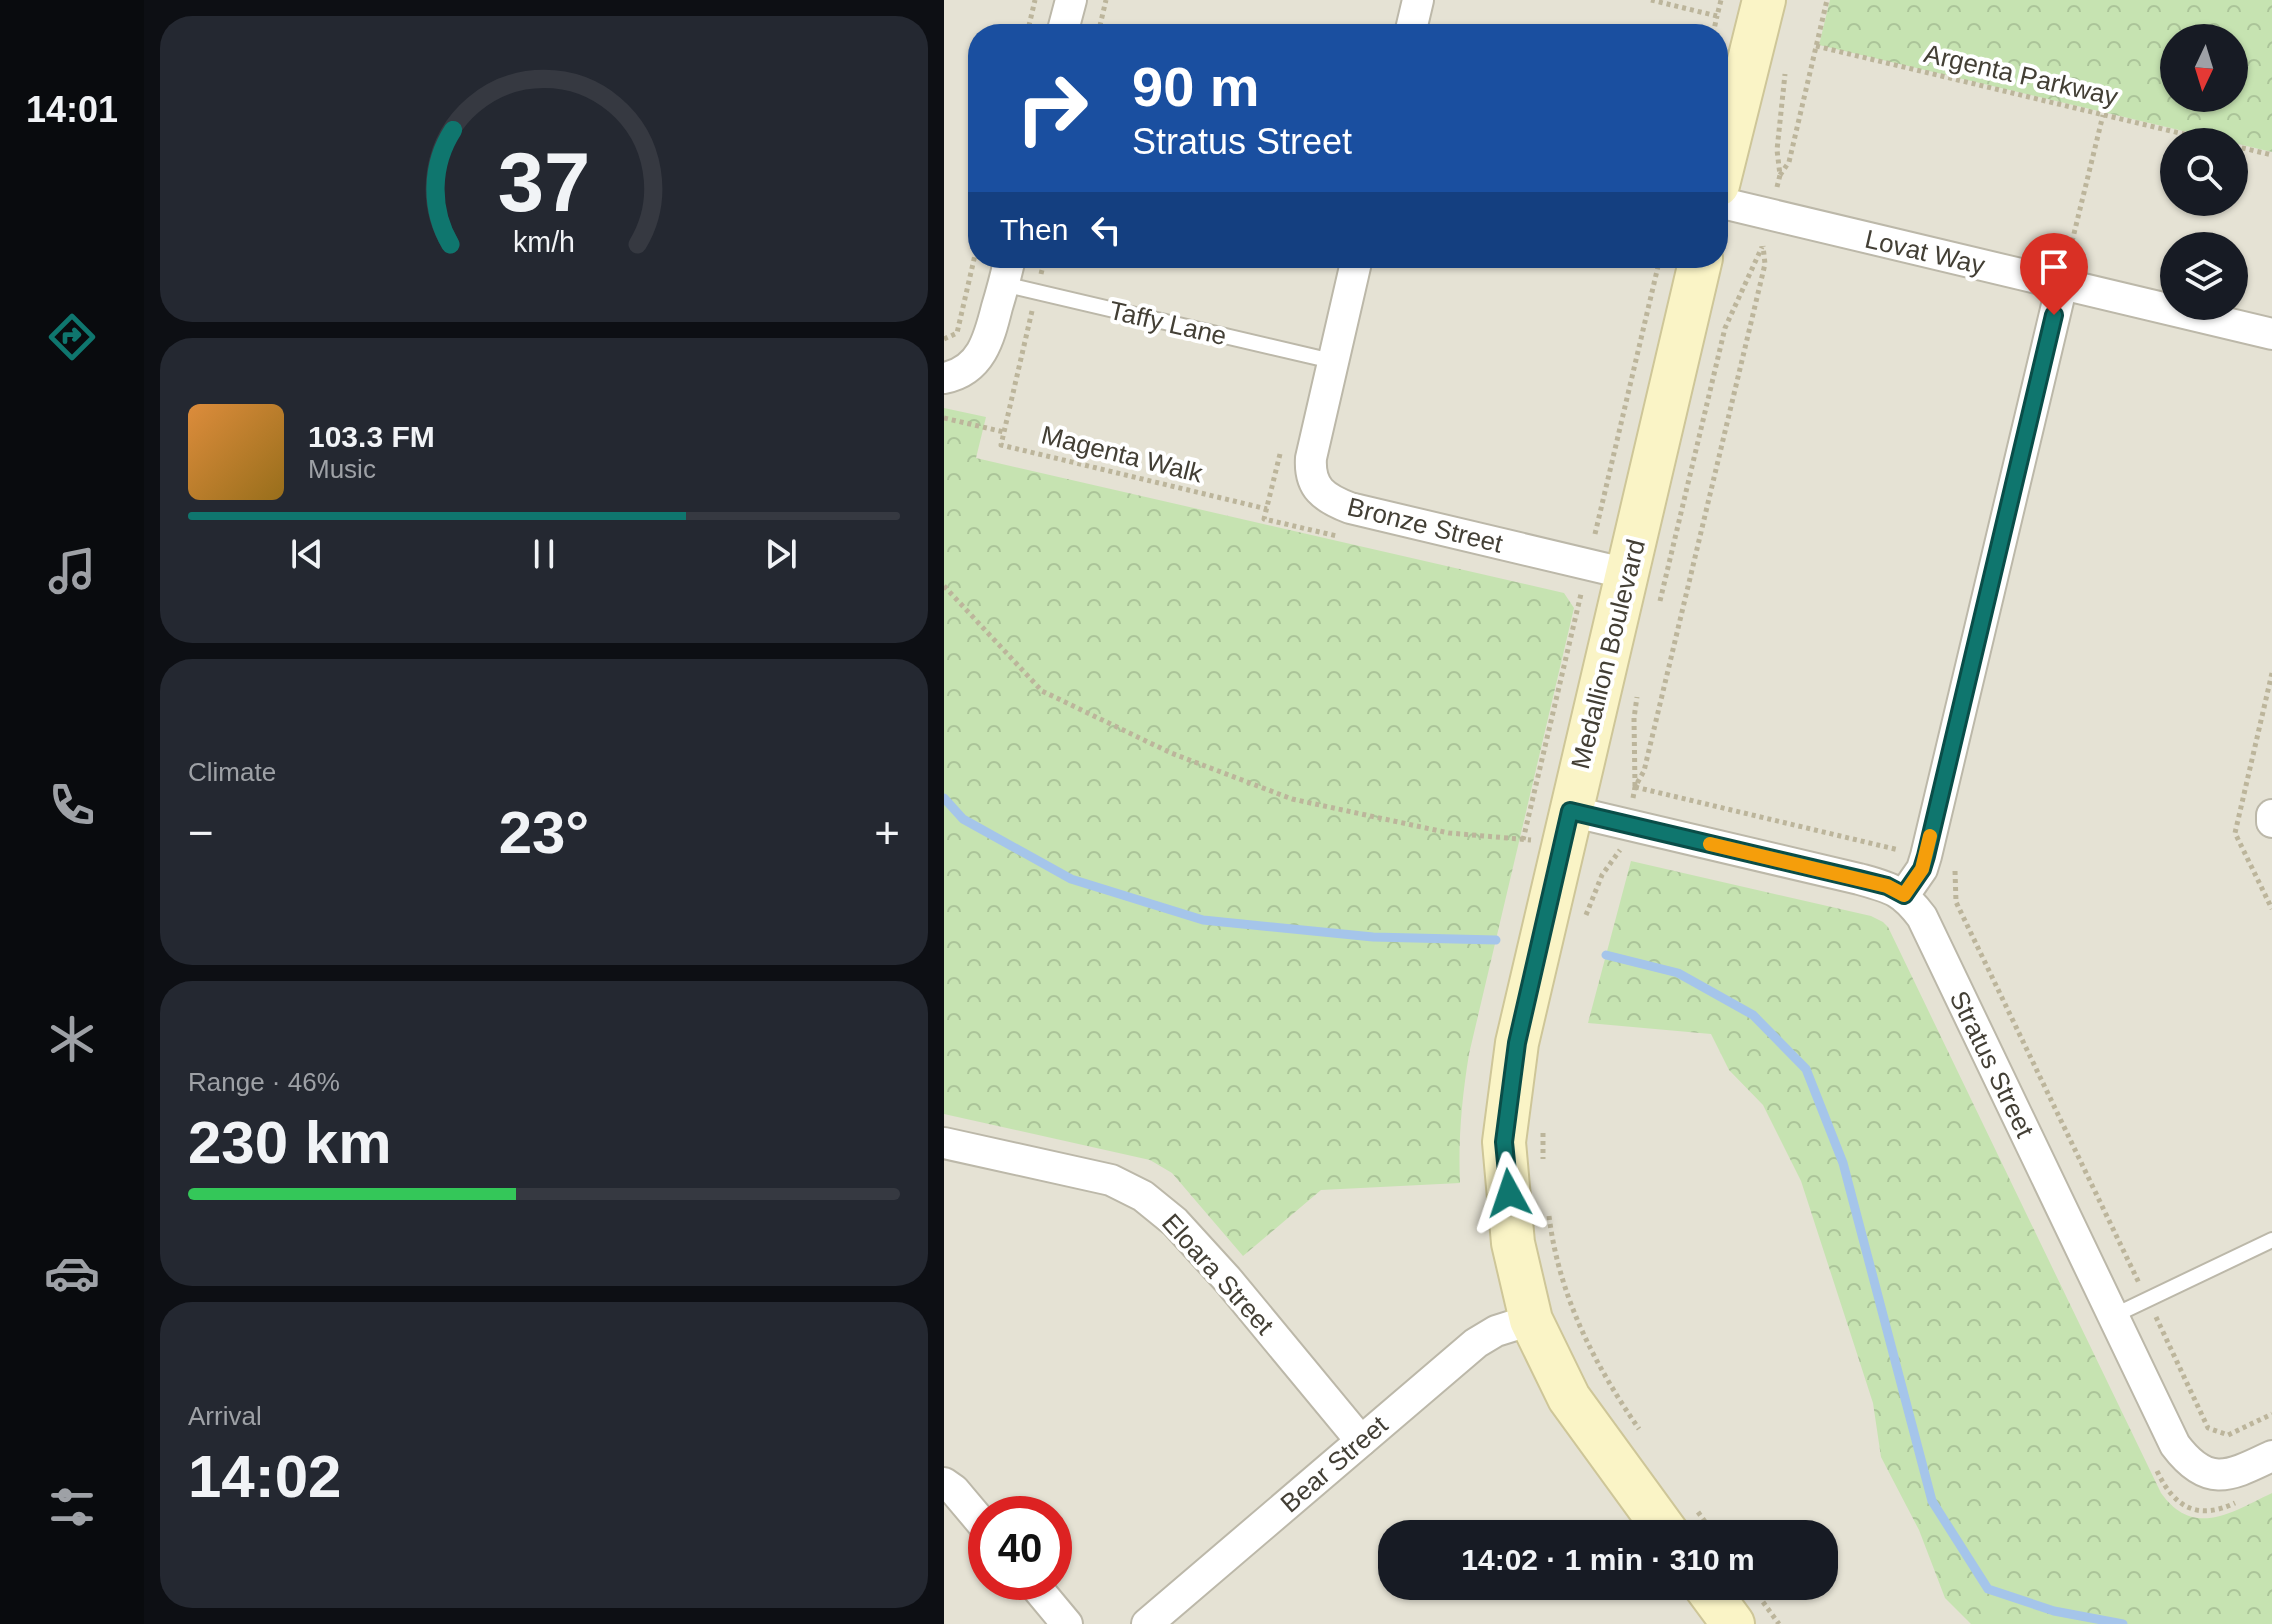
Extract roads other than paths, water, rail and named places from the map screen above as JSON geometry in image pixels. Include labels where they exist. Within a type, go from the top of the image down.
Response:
[{"type":"street","points":[[1065,24],[1071,0]]},
{"type":"street","points":[[1412,24],[1418,0]]},
{"type":"street","points":[[1728,145],[1764,0]]},
{"type":"street","name":"Lovat Way","points":[[1728,204],[2272,334]]},
{"type":"street","name":"Bronze Street","points":[[1355,268],[1310,467],[1316,486],[1323,494],[1335,503],[1350,508],[1628,574]]},
{"type":"street","name":"Medallion Boulevard","points":[[1681,1520],[1569,1398],[1531,1320],[1513,1243],[1504,1142],[1517,1043],[1699,268]]},
{"type":"street","points":[[944,378],[964,371],[982,354],[1006,271]]},
{"type":"street","points":[[1567,826],[1859,879],[1887,886],[1904,895],[1922,869],[1926,856],[2062,284]]},
{"type":"street","points":[[2272,815],[2272,822]]},
{"type":"street","name":"Stratus Street","points":[[1904,895],[1922,917],[2175,1445],[2192,1466],[2214,1475],[2239,1472],[2272,1456]]},
{"type":"street","name":"Eloara Street","points":[[944,1143],[1111,1180],[1143,1196],[1175,1222],[1227,1279],[1361,1441]]},
{"type":"street","name":"Bear Street","points":[[1147,1624],[1476,1343],[1496,1331],[1531,1320]]},
{"type":"street","points":[[944,1483],[968,1507]]},
{"type":"street","points":[[1047,1600],[1067,1624]]},
{"type":"street","points":[[1715,1600],[1733,1624]]},
{"type":"lane","name":"Taffy Lane","points":[[1006,271],[1037,292],[1332,361]]},
{"type":"lane","points":[[2113,1316],[2272,1240]]},
{"type":"waterway","points":[[944,798],[963,819],[1071,879],[1203,920],[1373,937],[1496,940]]},
{"type":"waterway","points":[[1606,955],[1678,973],[1753,1015],[1806,1069],[1843,1163],[1932,1501],[1988,1589],[2054,1611],[2123,1624]]}]
